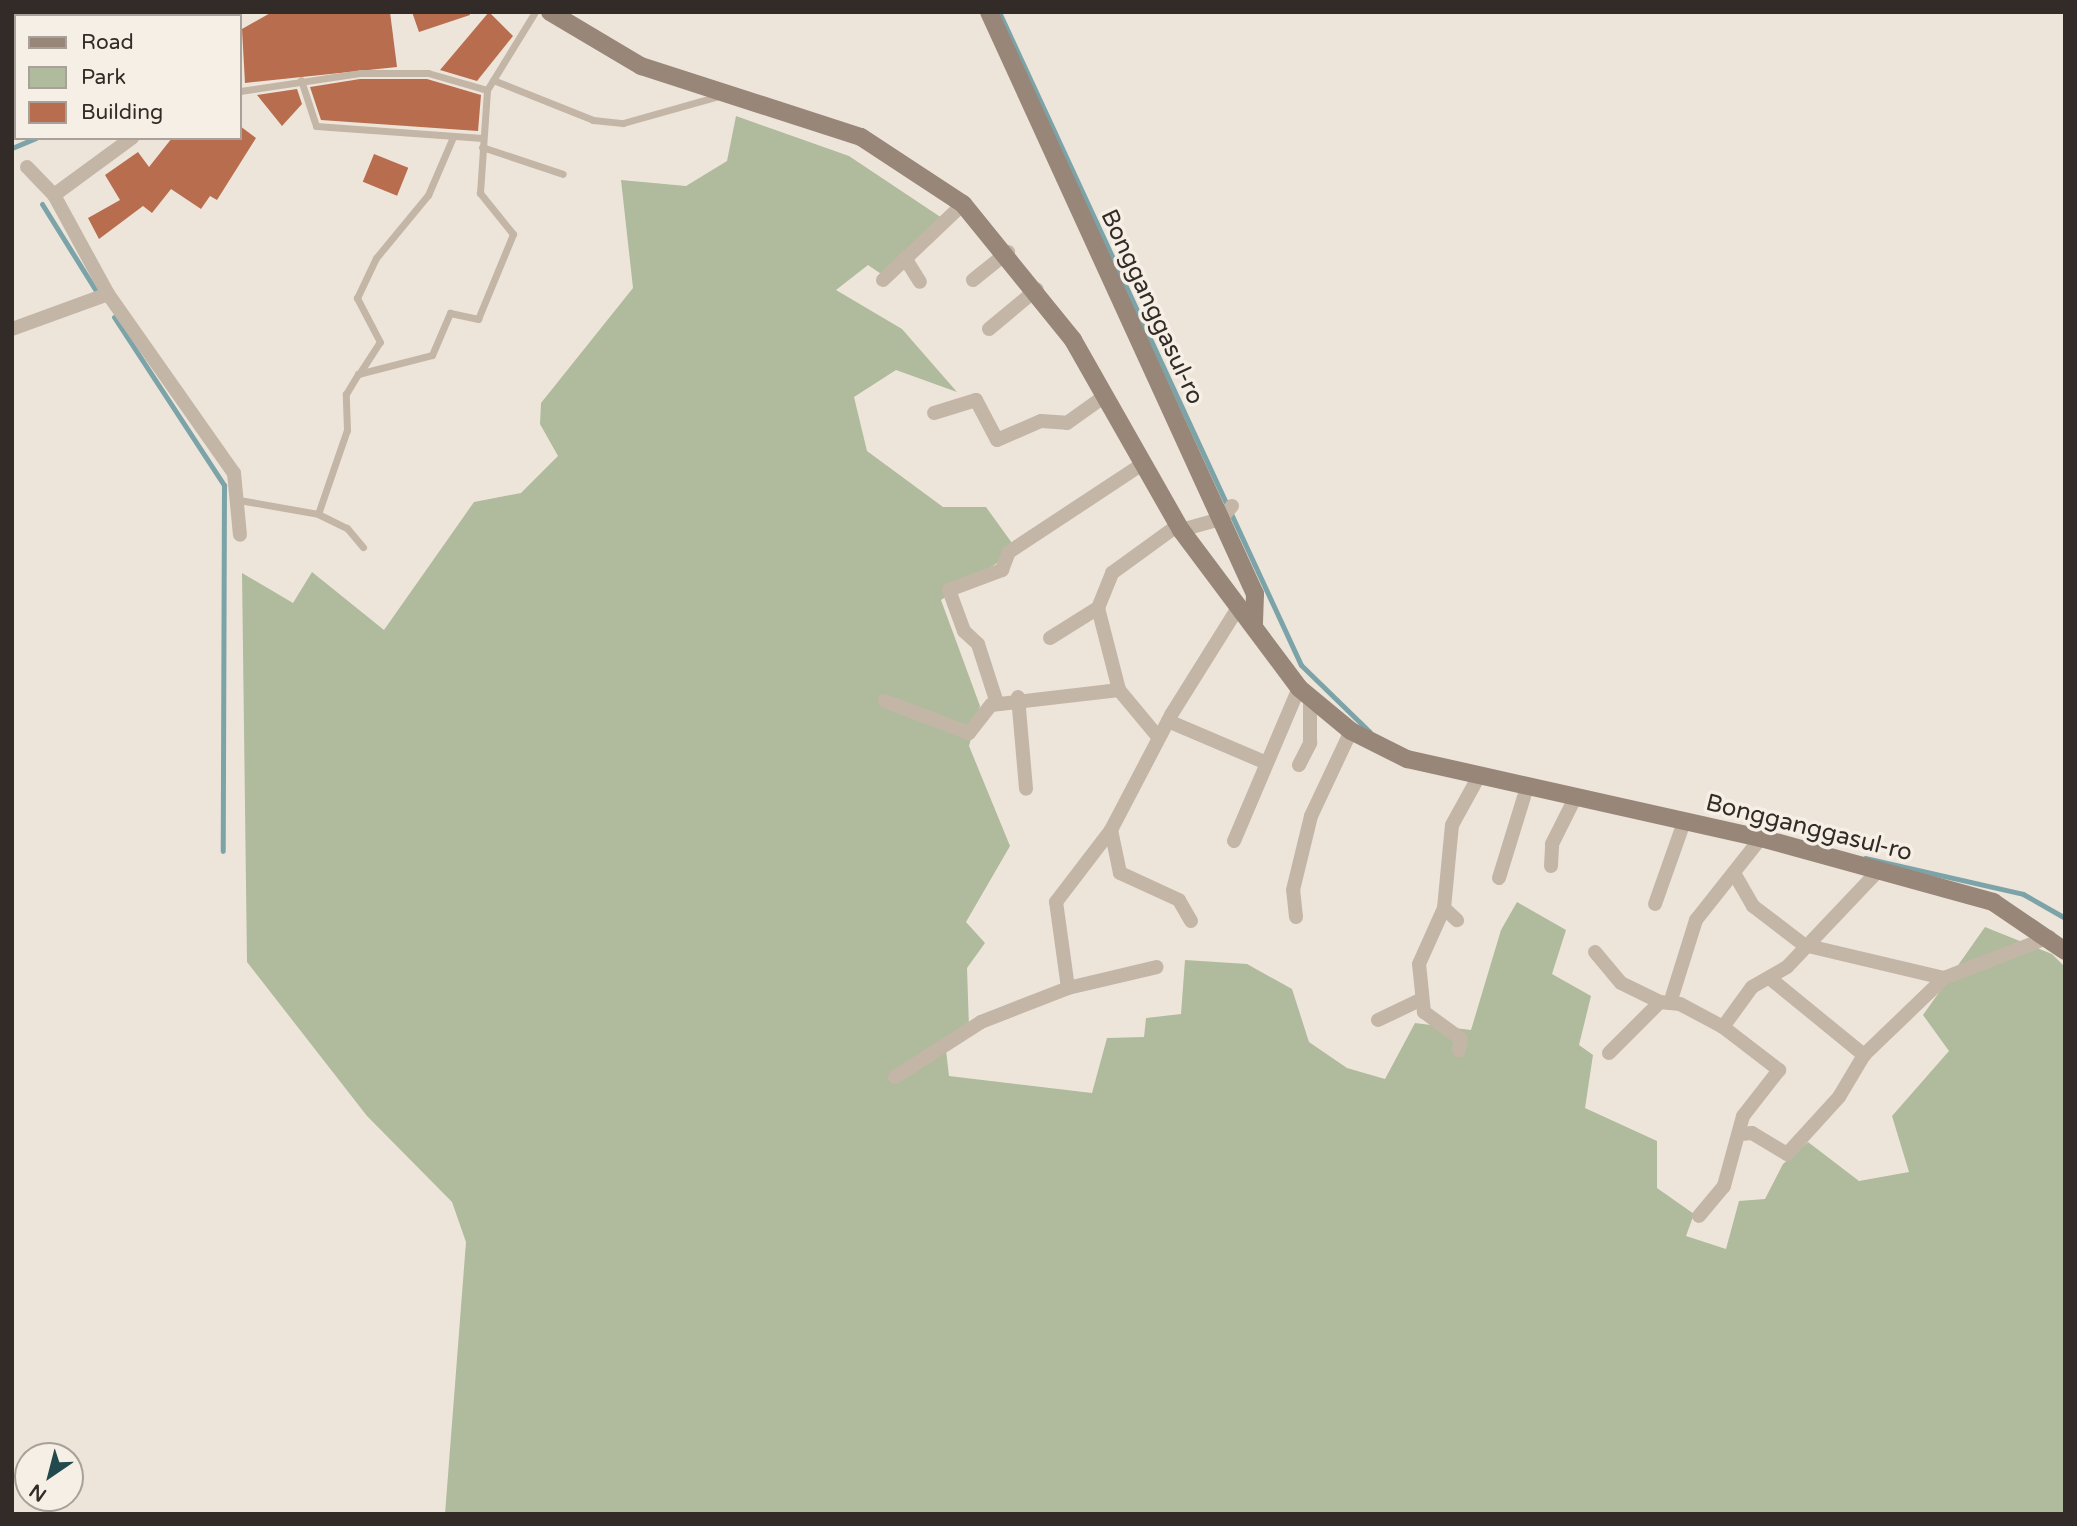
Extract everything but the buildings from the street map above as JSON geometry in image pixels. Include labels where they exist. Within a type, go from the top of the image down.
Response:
[{"type":"street","name":"Bongganggasul-ro","points":[[550,12],[641,66],[721,95],[861,137],[963,204],[1037,289],[1180,527],[1305,693],[1351,731],[1407,759],[1761,838],[1993,902],[2049,937],[2065,951]]},
{"type":"street","name":"Bongganggasul-ro","points":[[989,12],[1226,513],[1255,594],[1254,625]]},
{"type":"street","points":[[54,195],[129,140]]},
{"type":"street","points":[[27,167],[54,195],[108,294],[234,474],[239,500],[240,535]]},
{"type":"street","points":[[883,280],[963,204]]},
{"type":"street","points":[[973,280],[1008,253]]},
{"type":"street","points":[[905,258],[920,282]]},
{"type":"street","points":[[989,329],[1037,289]]},
{"type":"street","points":[[12,329],[108,294]]},
{"type":"street","points":[[934,413],[976,400],[997,440],[1041,421],[1067,423],[1102,398]]},
{"type":"street","points":[[994,704],[978,644],[964,631],[949,590],[1002,570],[1009,552],[1141,465]]},
{"type":"street","points":[[1159,738],[1118,690],[1098,608],[1112,573],[1180,527],[1226,513]]},
{"type":"street","points":[[1069,988],[1056,902],[1111,830],[1168,721],[1239,606]]},
{"type":"street","points":[[1050,638],[1098,608]]},
{"type":"street","points":[[885,701],[969,733],[994,704],[1018,697],[1118,690]]},
{"type":"street","points":[[1234,841],[1264,762],[1305,693]]},
{"type":"street","points":[[1299,765],[1310,743],[1305,693]]},
{"type":"street","points":[[1018,697],[1026,789]]},
{"type":"street","points":[[1168,721],[1264,762]]},
{"type":"street","points":[[1296,917],[1293,890],[1311,816],[1351,731]]},
{"type":"street","points":[[1459,1050],[1461,1039],[1424,1013],[1420,1000],[1419,964],[1444,908],[1452,825],[1479,776]]},
{"type":"street","points":[[1499,878],[1527,787]]},
{"type":"street","points":[[1551,866],[1552,844],[1575,798]]},
{"type":"street","points":[[1655,904],[1656,889],[1677,856],[1684,822]]},
{"type":"street","points":[[1111,830],[1120,873],[1179,900],[1191,921]]},
{"type":"street","points":[[1609,1053],[1665,1003],[1690,932],[1761,838]]},
{"type":"street","points":[[1723,1027],[1752,986],[1772,980],[1879,870]]},
{"type":"street","points":[[1734,873],[1753,906],[1804,945],[1944,978]]},
{"type":"street","points":[[1444,908],[1457,920]]},
{"type":"street","points":[[1741,1134],[1752,1133],[1787,1154],[1839,1097],[1864,1055],[1944,978],[2049,937]]},
{"type":"street","points":[[1595,952],[1620,982],[1723,1027],[1779,1070],[1744,1116],[1724,1186],[1699,1216]]},
{"type":"street","points":[[895,1077],[981,1022],[1069,988],[1157,967]]},
{"type":"street","points":[[1772,980],[1864,1055]]},
{"type":"street","points":[[1378,1020],[1420,1000]]},
{"type":"lane","points":[[358,374],[432,355],[450,313],[478,319],[513,234],[480,193],[487,90],[535,12]]},
{"type":"lane","points":[[242,91],[301,80],[428,73],[487,90]]},
{"type":"lane","points":[[301,80],[316,126],[453,137],[482,142],[564,174]]},
{"type":"lane","points":[[493,80],[593,120],[623,123],[721,95]]},
{"type":"lane","points":[[318,514],[348,430],[346,394],[380,342],[357,298],[376,258],[428,194],[453,137]]},
{"type":"lane","points":[[239,500],[318,514],[347,528],[363,547]]},
{"type":"green space","points":[[736,116],[849,156],[945,220],[890,280],[868,265],[836,290],[902,329],[957,392],[896,370],[854,397],[867,451],[943,507],[986,507],[1017,550],[941,600],[980,706],[969,746],[1010,846],[966,922],[985,943],[967,968],[969,1027],[946,1050],[949,1076],[1092,1093],[1107,1038],[1144,1037],[1146,1018],[1181,1014],[1185,960],[1247,964],[1292,989],[1309,1042],[1347,1068],[1385,1079],[1415,1023],[1471,1030],[1501,930],[1517,902],[1566,930],[1552,974],[1591,996],[1579,1045],[1593,1055],[1585,1108],[1657,1141],[1657,1188],[1694,1214],[1686,1236],[1726,1249],[1739,1201],[1765,1199],[1783,1164],[1808,1142],[1859,1181],[1909,1172],[1892,1116],[1949,1051],[1923,1015],[1985,927],[2052,954],[2065,967],[2065,1514],[445,1514],[466,1242],[452,1202],[367,1116],[247,962],[242,573],[293,603],[312,572],[384,630],[474,502],[521,493],[558,456],[540,424],[541,403],[633,288],[621,180],[686,186],[727,161]]},
{"type":"waterway","points":[[999,12],[1301,665],[1370,732]]},
{"type":"waterway","points":[[12,148],[31,140]]},
{"type":"waterway","points":[[42,204],[98,294]]},
{"type":"waterway","points":[[114,317],[224,485],[223,851]]},
{"type":"waterway","points":[[1865,858],[2023,894],[2065,918]]}]
